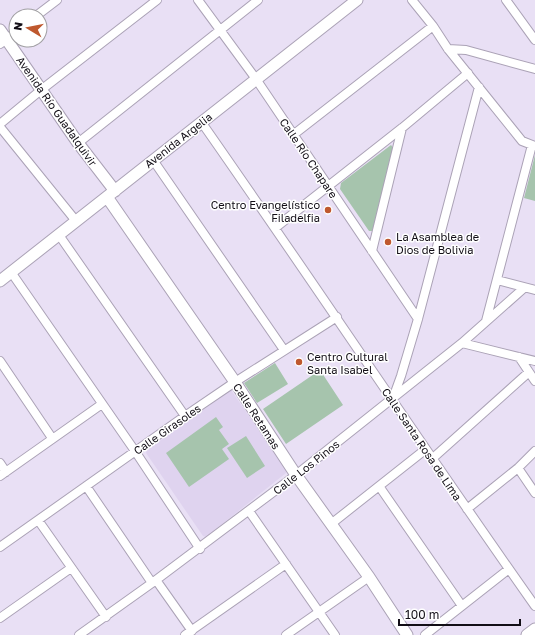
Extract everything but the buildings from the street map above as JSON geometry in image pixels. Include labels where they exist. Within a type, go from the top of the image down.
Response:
[{"type":"street","points":[[46,8],[57,0]]},
{"type":"street","points":[[76,222],[0,125],[41,90],[157,0]]},
{"type":"street","name":"Calle Río Chapare","points":[[198,0],[256,79],[418,318]]},
{"type":"street","points":[[78,143],[258,0]]},
{"type":"street","name":"Avenida Argelia","points":[[0,281],[357,0]]},
{"type":"street","points":[[412,0],[433,26],[448,49],[522,141],[534,146],[485,321]]},
{"type":"street","points":[[506,0],[535,40]]},
{"type":"street","points":[[293,135],[433,26]]},
{"type":"street","name":"Avenida Río Guadalquivir","points":[[2,38],[41,90],[111,194]]},
{"type":"street","points":[[448,49],[466,50],[535,69]]},
{"type":"street","points":[[276,228],[402,128],[468,73]]},
{"type":"street","points":[[392,400],[401,376],[418,318],[479,87]]},
{"type":"street","name":"Calle Santa Rosa de Lima","points":[[202,123],[276,228],[392,400],[535,606]]},
{"type":"street","points":[[372,251],[402,128]]},
{"type":"street","points":[[153,160],[284,350]]},
{"type":"street","name":"Calle Retamas","points":[[111,194],[296,475],[369,578],[407,635]]},
{"type":"street","points":[[59,235],[185,416]]},
{"type":"street","points":[[11,272],[200,548]]},
{"type":"street","points":[[497,280],[535,290]]},
{"type":"street","name":"Calle Los Pinos","points":[[79,635],[154,582],[296,475],[462,343],[524,288]]},
{"type":"street","name":"Calle Girasoles","points":[[0,547],[185,416],[284,350],[337,317]]},
{"type":"street","points":[[462,343],[535,361]]},
{"type":"street","points":[[519,356],[535,381]]},
{"type":"street","points":[[0,362],[52,438]]},
{"type":"street","points":[[433,458],[529,372]]},
{"type":"street","points":[[0,463],[3,474],[102,404]]},
{"type":"street","points":[[331,524],[426,449]]},
{"type":"street","points":[[467,509],[518,468],[535,451]]},
{"type":"street","points":[[518,468],[535,493]]},
{"type":"street","points":[[86,486],[188,633],[286,564]]},
{"type":"street","points":[[379,486],[462,606]]},
{"type":"street","points":[[249,511],[335,635]]},
{"type":"street","points":[[38,520],[106,616]]},
{"type":"street","points":[[0,618],[71,568]]},
{"type":"street","points":[[425,635],[509,569]]},
{"type":"street","points":[[286,635],[369,578]]},
{"type":"shaded area","points":[[231,390],[286,470],[286,473],[206,537],[203,536],[146,453],[147,450]]},
{"type":"green space","points":[[391,145],[395,150],[375,223],[372,231],[369,231],[340,189],[341,183]]},
{"type":"green space","points":[[535,155],[535,201],[524,198]]},
{"type":"green space","points":[[275,363],[288,384],[257,403],[244,383]]},
{"type":"green space","points":[[320,370],[343,405],[286,444],[263,409]]},
{"type":"green space","points":[[216,417],[223,427],[219,430],[229,444],[222,449],[229,459],[189,487],[166,453]]},
{"type":"green space","points":[[246,436],[265,466],[247,478],[227,448]]},
{"type":"place","name":"Centro Evangelístico Filadelfia","points":[[328,210]]},
{"type":"place","name":"La Asamblea de Dios de Bolivia","points":[[388,242]]},
{"type":"place","name":"Centro Cultural Santa Isabel","points":[[299,362]]}]
